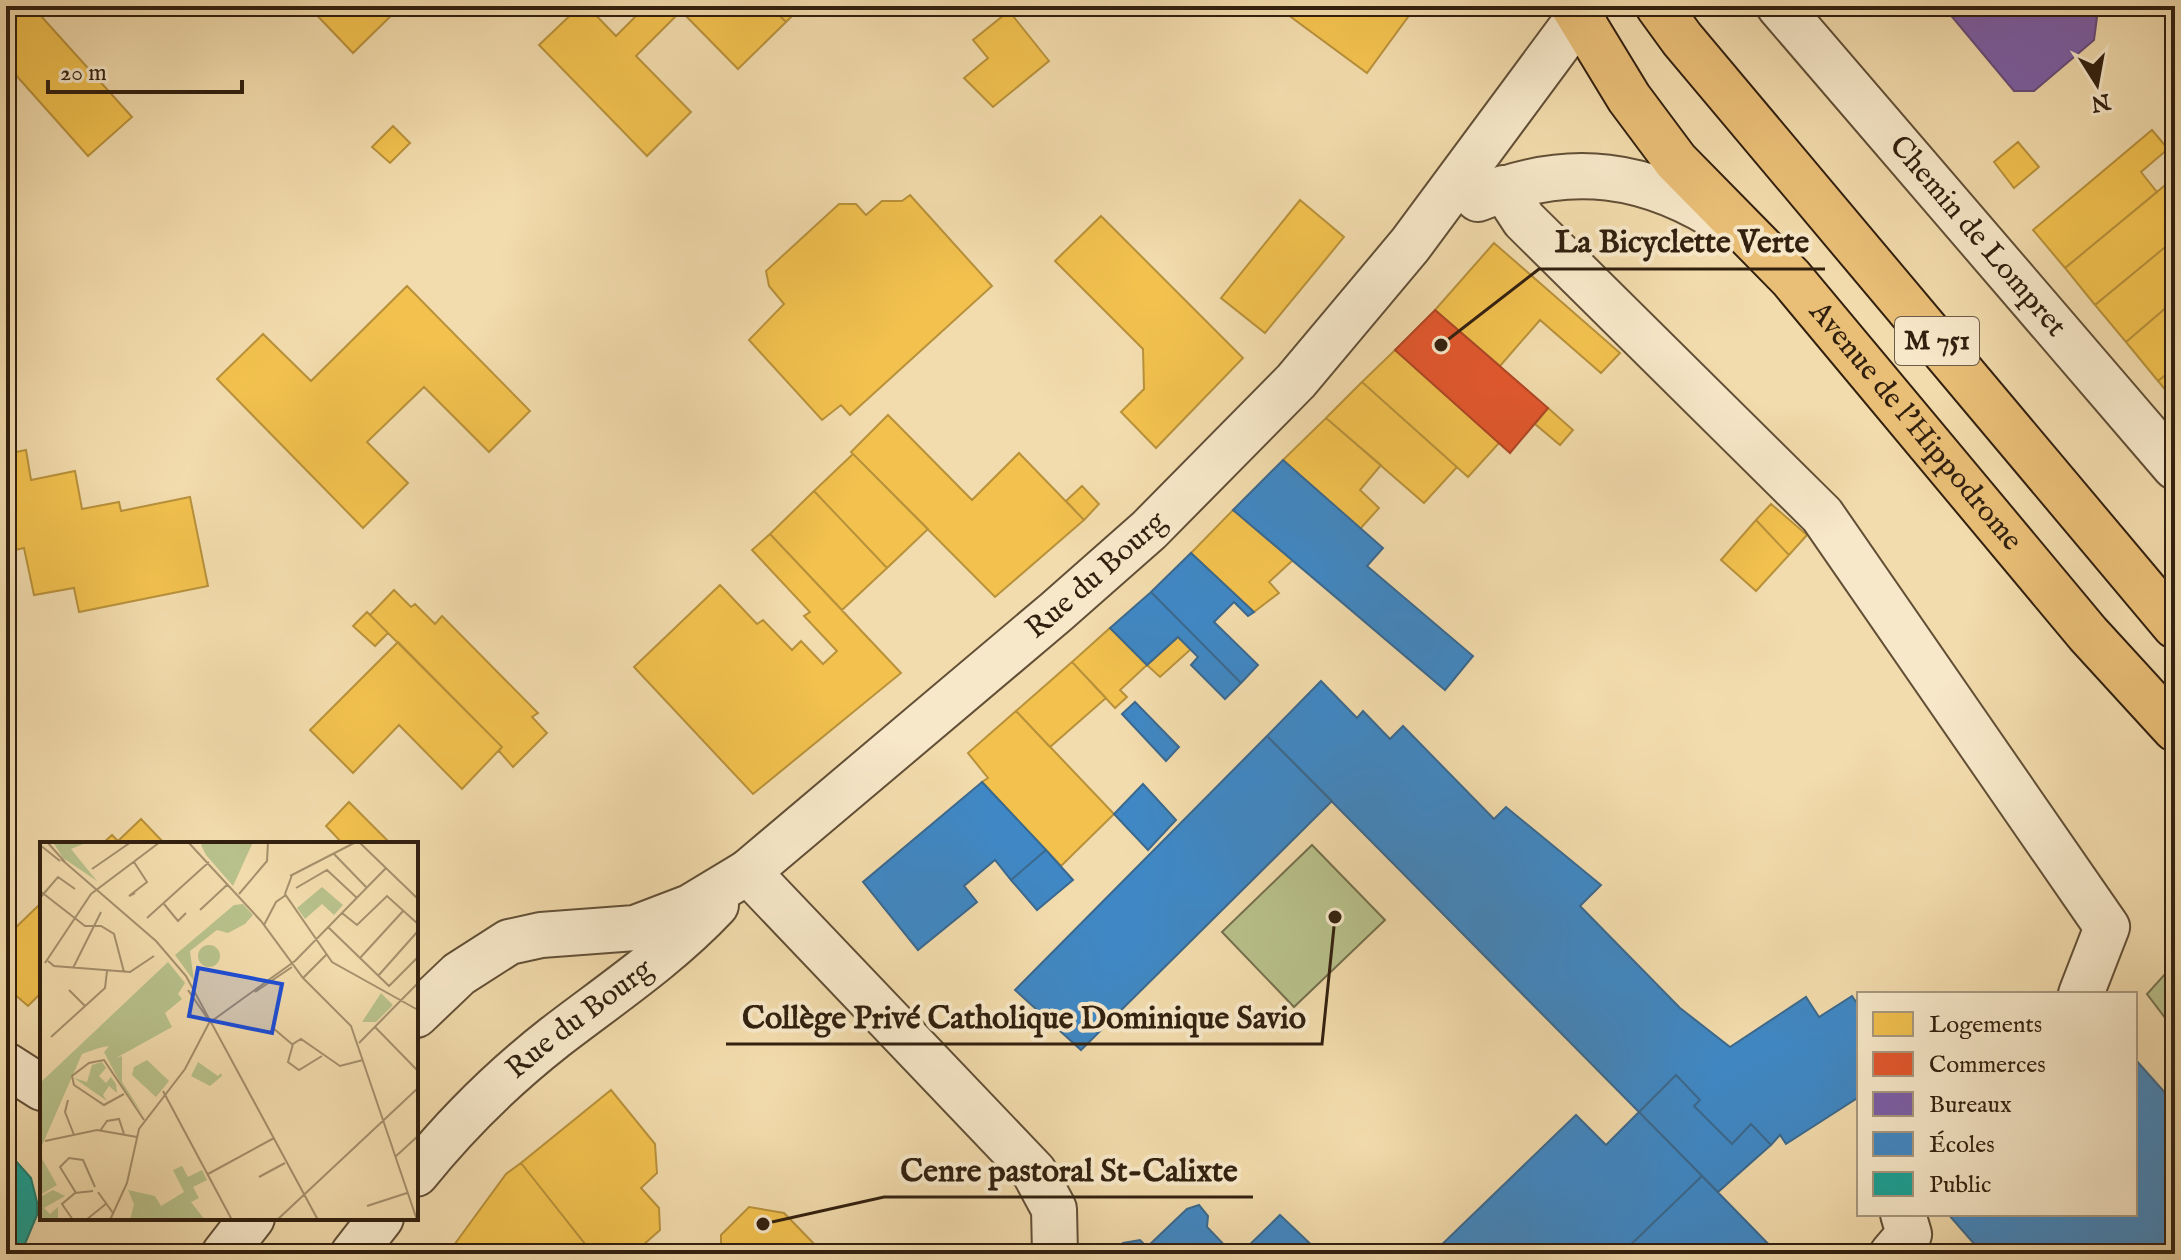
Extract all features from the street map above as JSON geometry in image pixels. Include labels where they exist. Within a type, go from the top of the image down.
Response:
[{"type":"main road","name":"M 751","points":[[1658,6],[1682,39],[2175,626]]},
{"type":"main road","name":"Avenue de l'Hippodrome","points":[[1580,10],[1629,98],[1676,161],[1843,338],[2088,634],[2175,729]]},
{"type":"street","name":"Chemin de Lompret","points":[[1779,6],[2175,467]]},
{"type":"street","name":"Rue du Bourg","points":[[418,1172],[490,1092],[554,1038],[670,950],[748,872],[1149,530],[1296,381],[1410,245],[1580,10]]},
{"type":"street","name":"Rue du Bourg","points":[[1410,245],[1442,219],[1503,188],[1540,178],[1567,176],[1634,180],[1694,202],[1756,243]]},
{"type":"street","points":[[1503,188],[1524,220],[1822,515],[2107,927],[2082,992]]},
{"type":"street","name":"Rue du Bourg","points":[[418,1013],[459,974],[509,942],[541,935],[635,928],[690,907],[748,872]]},
{"type":"street","points":[[748,872],[1034,1172],[1054,1209],[1055,1254]]},
{"type":"street","points":[[6,1065],[40,1087]]},
{"type":"street","points":[[1892,1254],[1909,1234],[1904,1216]]},
{"type":"street","points":[[353,1254],[379,1220]]},
{"type":"green space","points":[[1312,845],[1385,920],[1294,1007],[1222,932]]},
{"type":"green space","points":[[2175,963],[2175,1031],[2147,994]]},
{"type":"building: Logements","points":[[6,6],[32,6],[132,117],[88,156],[6,64]]},
{"type":"building: Logements","points":[[308,6],[401,6],[353,53]]},
{"type":"building: Logements","points":[[580,6],[587,6],[616,36],[646,6],[770,6],[786,22],[738,69],[681,11],[636,56],[691,112],[647,156],[539,45]]},
{"type":"building: Logements","points":[[770,6],[786,6],[794,14],[786,22]]},
{"type":"building: Logements","points":[[1276,6],[1416,6],[1367,73]]},
{"type":"building: Logements","points":[[1009,11],[1049,61],[993,107],[964,78],[988,58],[973,40]]},
{"type":"building: Logements","points":[[393,126],[410,143],[390,163],[372,147]]},
{"type":"building: Logements","points":[[2152,130],[2168,149],[2141,172],[2157,192],[2065,268],[2033,230]]},
{"type":"building: Logements","points":[[2018,142],[2039,167],[2014,188],[1994,162]]},
{"type":"building: Logements","points":[[2175,177],[2175,203],[2166,214],[2175,225],[2175,239],[2095,305],[2065,268]]},
{"type":"building: Logements","points":[[910,195],[992,286],[850,415],[841,405],[822,420],[749,340],[784,304],[769,286],[766,271],[839,204],[856,204],[866,215],[882,201],[902,201]]},
{"type":"building: Logements","points":[[1300,200],[1344,237],[1265,333],[1221,298]]},
{"type":"building: Logements","points":[[1101,216],[1243,358],[1156,448],[1121,412],[1144,389],[1143,349],[1055,261]]},
{"type":"building: Logements","points":[[2175,239],[2175,300],[2126,342],[2095,305]]},
{"type":"building: Logements","points":[[1494,243],[1620,353],[1601,373],[1540,320],[1500,366],[1435,310]]},
{"type":"building: Logements","points":[[407,286],[530,411],[489,452],[424,387],[367,442],[408,483],[363,528],[217,379],[263,334],[311,381]]},
{"type":"building: Logements","points":[[2175,300],[2175,367],[2158,381],[2126,342]]},
{"type":"building: Logements","points":[[1395,350],[1499,443],[1468,477],[1362,382]]},
{"type":"building: Logements","points":[[2175,367],[2175,402],[2158,381]]},
{"type":"building: Logements","points":[[1362,382],[1457,467],[1424,503],[1326,418]]},
{"type":"building: Logements","points":[[1548,408],[1573,430],[1560,445],[1535,424]]},
{"type":"building: Logements","points":[[888,415],[972,500],[1019,453],[1084,520],[995,597],[851,452]]},
{"type":"building: Logements","points":[[1326,418],[1381,465],[1360,490],[1379,508],[1360,529],[1283,460]]},
{"type":"building: Logements","points":[[26,450],[31,480],[75,471],[82,509],[119,502],[121,511],[190,497],[208,586],[79,612],[74,588],[34,595],[24,548],[6,552],[6,454]]},
{"type":"building: Logements","points":[[853,454],[928,529],[887,568],[814,491]]},
{"type":"building: Logements","points":[[1082,486],[1099,504],[1084,520],[1066,501]]},
{"type":"building: Logements","points":[[814,491],[887,568],[842,610],[770,534]]},
{"type":"building: Logements","points":[[1771,504],[1807,535],[1789,555],[1756,520]]},
{"type":"building: Logements","points":[[1233,510],[1293,560],[1269,582],[1279,593],[1254,612],[1191,553]]},
{"type":"building: Logements","points":[[1756,520],[1789,555],[1756,591],[1721,560]]},
{"type":"building: Logements","points":[[770,534],[901,673],[753,794],[634,667],[720,585],[757,624],[763,620],[792,650],[801,641],[823,664],[837,651],[804,616],[810,612],[752,550]]},
{"type":"building: Logements","points":[[394,590],[411,607],[415,604],[435,624],[442,616],[538,713],[532,717],[547,733],[513,767],[499,751],[502,747],[370,615]]},
{"type":"building: Logements","points":[[367,612],[388,633],[375,646],[353,626]]},
{"type":"building: Logements","points":[[1110,628],[1147,665],[1120,690],[1127,697],[1115,708],[1072,662]]},
{"type":"building: Logements","points":[[1178,637],[1191,649],[1160,677],[1147,665]]},
{"type":"building: Logements","points":[[398,642],[502,747],[462,789],[399,725],[353,773],[310,730]]},
{"type":"building: Logements","points":[[1072,662],[1106,698],[1050,747],[1016,711]]},
{"type":"building: Logements","points":[[1016,711],[1114,814],[1061,866],[982,782],[988,778],[968,753]]},
{"type":"building: Logements","points":[[349,802],[389,842],[341,842],[326,826]]},
{"type":"building: Logements","points":[[141,819],[163,842],[104,842],[112,835],[118,841]]},
{"type":"building: Logements","points":[[40,904],[40,994],[28,1006],[6,987],[6,929],[10,933]]},
{"type":"building: Logements","points":[[611,1090],[655,1144],[657,1173],[641,1188],[659,1208],[660,1230],[633,1254],[593,1254],[521,1163]]},
{"type":"building: Logements","points":[[521,1163],[593,1254],[464,1254],[454,1245],[506,1174]]},
{"type":"building: Logements","points":[[749,1207],[784,1213],[824,1254],[721,1254],[721,1235]]},
{"type":"building: Commerces","points":[[1435,310],[1548,408],[1510,453],[1395,350]]},
{"type":"building: Bureaux","points":[[1943,6],[2088,6],[2097,17],[2094,40],[2034,91],[2014,91]]},
{"type":"building: Écoles","points":[[1283,460],[1383,548],[1367,566],[1473,656],[1445,690],[1233,510]]},
{"type":"building: Écoles","points":[[1191,553],[1254,612],[1248,616],[1234,602],[1214,622],[1258,665],[1241,683],[1151,592]]},
{"type":"building: Écoles","points":[[1151,592],[1241,683],[1225,699],[1191,665],[1198,657],[1178,637],[1147,665],[1110,628]]},
{"type":"building: Écoles","points":[[1321,681],[1357,718],[1363,711],[1390,739],[1403,726],[1494,819],[1506,807],[1601,885],[1580,906],[1680,1008],[1730,1047],[1806,997],[1819,1017],[1852,996],[1857,1003],[1857,1098],[1786,1144],[1780,1135],[1771,1145],[1751,1124],[1732,1144],[1694,1106],[1700,1100],[1676,1075],[1639,1112],[1267,736]]},
{"type":"building: Écoles","points":[[1135,702],[1179,747],[1166,761],[1122,714]]},
{"type":"building: Écoles","points":[[1267,736],[1332,801],[1081,1050],[1015,990]]},
{"type":"building: Écoles","points":[[982,782],[1046,850],[1011,880],[995,860],[964,886],[977,902],[918,950],[863,882]]},
{"type":"building: Écoles","points":[[1143,784],[1176,820],[1148,850],[1114,814]]},
{"type":"building: Écoles","points":[[1046,850],[1073,880],[1037,910],[1011,880]]},
{"type":"building: Écoles","points":[[2137,1061],[2175,1104],[2175,1254],[1983,1254],[1950,1216],[2137,1216]]},
{"type":"building: Écoles","points":[[1676,1075],[1700,1100],[1694,1106],[1732,1144],[1751,1124],[1771,1145],[1718,1192],[1639,1112]]},
{"type":"building: Écoles","points":[[1639,1112],[1702,1176],[1621,1254],[1432,1254],[1576,1115],[1606,1145]]},
{"type":"building: Écoles","points":[[1702,1176],[1778,1254],[1621,1254]]},
{"type":"building: Écoles","points":[[1199,1205],[1208,1216],[1207,1227],[1233,1254],[1112,1254],[1123,1243],[1140,1240],[1147,1247],[1187,1209]]},
{"type":"building: Écoles","points":[[1280,1215],[1321,1254],[1240,1254]]},
{"type":"building: Public","points":[[6,1150],[31,1178],[37,1202],[37,1215],[22,1251],[26,1254],[6,1254]]},
{"type":"place","name":"La Bicyclette Verte","points":[[1441,345]]},
{"type":"place","name":"Collège Privé Catholique Dominique Savio","points":[[1335,917]]},
{"type":"place","name":"Cenre pastoral St-Calixte","points":[[763,1224]]}]
